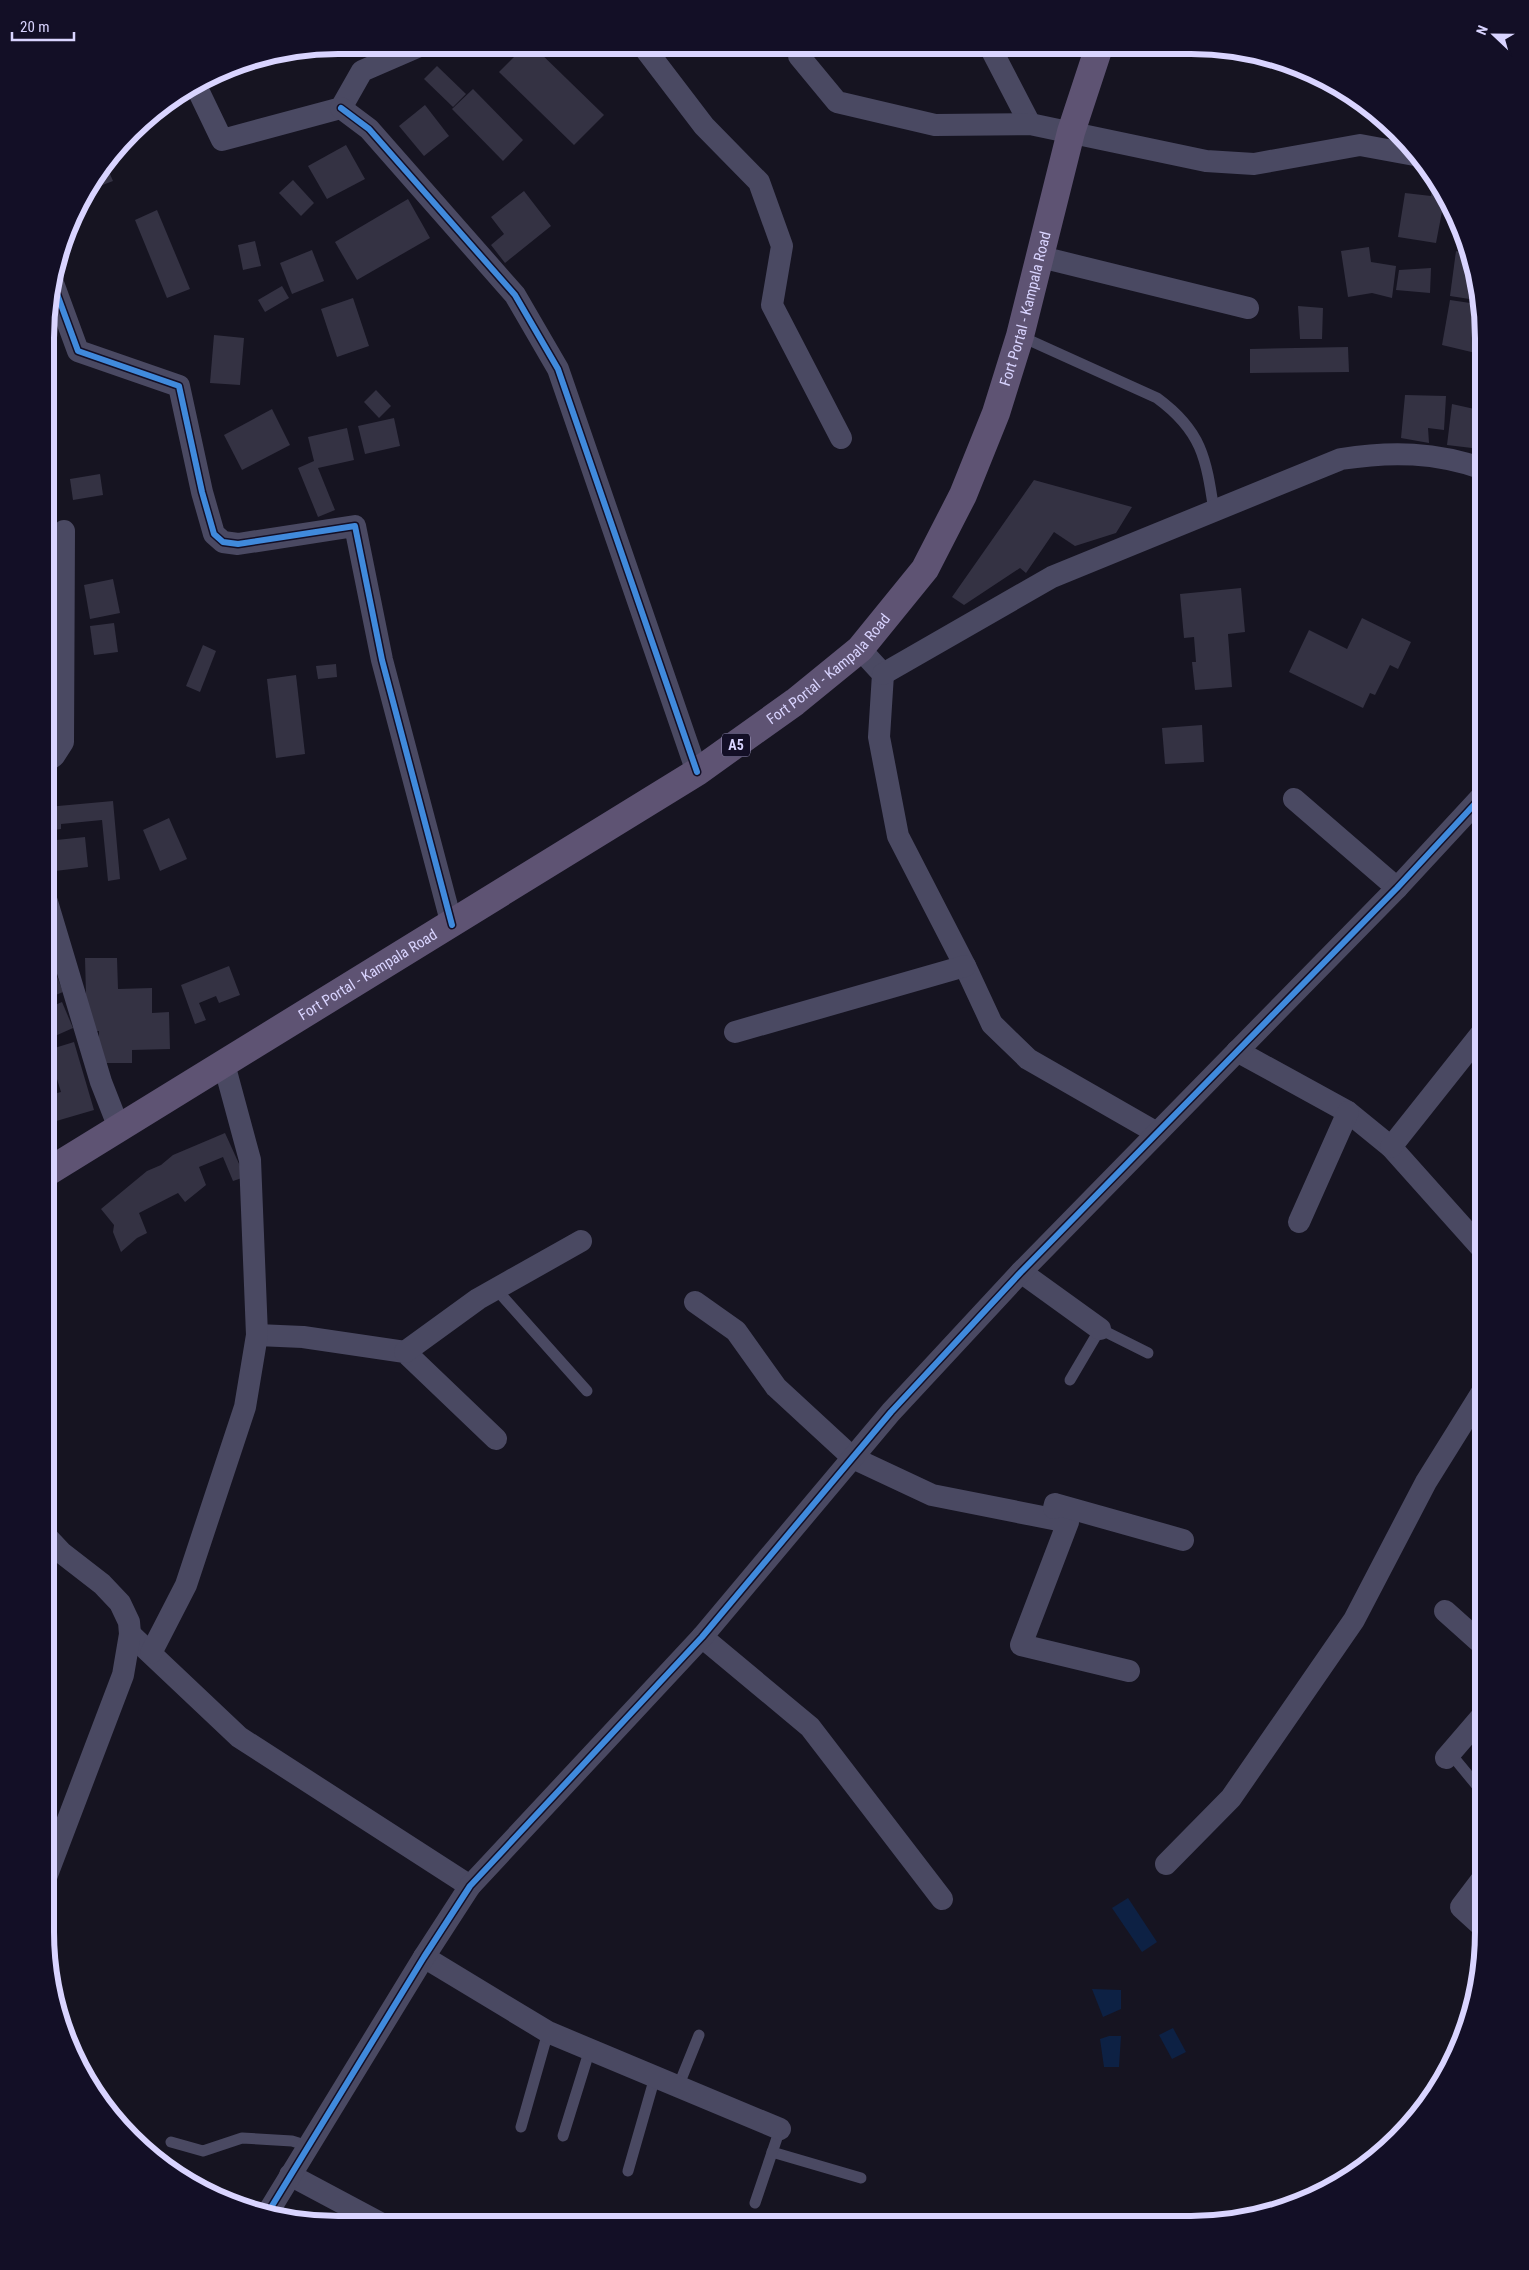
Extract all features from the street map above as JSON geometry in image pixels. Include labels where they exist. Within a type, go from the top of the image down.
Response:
[{"type":"main road","name":"Fort Portal - Kampala Road","points":[[54,1168],[452,925],[697,772],[796,702],[860,649],[925,569],[964,495],[996,413],[1020,336],[1072,132],[1097,54]]},
{"type":"street","points":[[198,91],[222,140],[341,108],[362,71],[401,54]]},
{"type":"street","points":[[649,54],[704,126],[759,182],[782,246],[772,305],[841,438]]},
{"type":"street","points":[[994,54],[1030,124]]},
{"type":"street","points":[[799,56],[837,102],[935,125],[1030,124],[1206,162],[1254,164],[1360,145],[1407,154]]},
{"type":"street","points":[[341,108],[369,130],[515,295],[558,369],[697,772]]},
{"type":"street","points":[[1041,257],[1248,308]]},
{"type":"street","points":[[57,294],[78,351],[179,386],[202,492],[214,534],[223,542],[238,544],[355,526],[382,660],[452,925]]},
{"type":"street","points":[[883,674],[1052,577],[1341,459],[1379,453],[1426,454],[1475,467]]},
{"type":"street","points":[[54,756],[63,742],[64,531]]},
{"type":"street","points":[[860,649],[883,674],[879,737],[898,836],[965,966],[992,1024],[1028,1059],[1157,1133]]},
{"type":"street","points":[[1294,799],[1397,888]]},
{"type":"street","points":[[270,2208],[424,1957],[470,1886],[702,1637],[891,1412],[1021,1272],[1397,888],[1475,804]]},
{"type":"street","points":[[54,925],[101,1082],[118,1128]]},
{"type":"street","points":[[735,1032],[965,966]]},
{"type":"street","points":[[1391,1147],[1475,1041]]},
{"type":"street","points":[[1238,1051],[1348,1112],[1391,1147],[1475,1241]]},
{"type":"street","points":[[151,1653],[186,1584],[245,1407],[257,1335],[250,1160],[224,1064]]},
{"type":"street","points":[[1299,1222],[1348,1112]]},
{"type":"street","points":[[405,1352],[478,1299],[581,1241]]},
{"type":"street","points":[[1021,1272],[1100,1329]]},
{"type":"street","points":[[695,1302],[736,1331],[776,1387],[853,1458],[932,1494],[1068,1522],[1021,1645],[1129,1671]]},
{"type":"street","points":[[257,1335],[303,1337],[405,1352],[496,1438]]},
{"type":"street","points":[[1166,1864],[1231,1798],[1354,1620],[1426,1482],[1475,1403]]},
{"type":"street","points":[[1050,1518],[1054,1504],[1183,1540]]},
{"type":"street","points":[[54,1545],[62,1554],[102,1584],[120,1602],[129,1622],[130,1634],[123,1675],[54,1856]]},
{"type":"street","points":[[1445,1611],[1475,1637]]},
{"type":"street","points":[[130,1634],[239,1737],[470,1886]]},
{"type":"street","points":[[702,1637],[810,1728],[942,1899]]},
{"type":"street","points":[[1448,1756],[1475,1725]]},
{"type":"street","points":[[1475,1889],[1461,1907],[1475,1920]]},
{"type":"street","points":[[424,1957],[548,2032],[780,2129]]},
{"type":"street","points":[[290,2175],[367,2216]]},
{"type":"lane","points":[[1020,336],[1157,398],[1176,412],[1194,434],[1206,462],[1214,511]]},
{"type":"lane","points":[[496,1289],[587,1391]]},
{"type":"lane","points":[[1070,1380],[1100,1329],[1148,1353]]},
{"type":"lane","points":[[1448,1756],[1475,1785]]},
{"type":"lane","points":[[521,2127],[548,2032]]},
{"type":"lane","points":[[678,2087],[699,2035]]},
{"type":"lane","points":[[563,2136],[590,2049]]},
{"type":"lane","points":[[628,2171],[655,2077]]},
{"type":"lane","points":[[755,2202],[780,2129]]},
{"type":"lane","points":[[171,2142],[203,2151],[242,2138],[292,2141],[308,2146]]},
{"type":"lane","points":[[772,2152],[860,2178]]},
{"type":"water","points":[[1128,1898],[1157,1942],[1142,1952],[1112,1908]]},
{"type":"water","points":[[1092,1989],[1121,1990],[1121,2009],[1103,2017]]},
{"type":"water","points":[[1173,2028],[1186,2052],[1172,2059],[1159,2035]]},
{"type":"water","points":[[1109,2036],[1121,2036],[1119,2067],[1104,2067],[1100,2039]]},
{"type":"building","points":[[517,54],[541,54],[604,115],[574,145],[499,72]]},
{"type":"building","points":[[437,66],[466,94],[453,107],[424,79]]},
{"type":"building","points":[[473,89],[523,140],[503,161],[452,109]]},
{"type":"building","points":[[425,105],[449,136],[424,156],[399,126]]},
{"type":"building","points":[[346,145],[365,179],[327,199],[308,166]]},
{"type":"building","points":[[108,170],[113,181],[98,187]]},
{"type":"building","points":[[293,180],[314,203],[301,216],[279,193]]},
{"type":"building","points":[[1432,188],[1443,207],[1436,243],[1398,237],[1405,193],[1431,196]]},
{"type":"building","points":[[524,191],[551,226],[505,263],[491,245],[504,234],[491,217]]},
{"type":"building","points":[[408,199],[430,238],[357,280],[335,242]]},
{"type":"building","points":[[157,210],[190,289],[167,298],[135,220]]},
{"type":"building","points":[[255,241],[261,266],[243,270],[238,245]]},
{"type":"building","points":[[1369,247],[1371,262],[1396,266],[1392,298],[1372,293],[1348,297],[1341,251]]},
{"type":"building","points":[[312,250],[324,281],[292,294],[280,263]]},
{"type":"building","points":[[1456,251],[1462,253],[1466,264],[1473,300],[1450,296]]},
{"type":"building","points":[[1431,268],[1430,293],[1396,290],[1399,270]]},
{"type":"building","points":[[282,286],[289,298],[265,312],[258,300]]},
{"type":"building","points":[[353,298],[369,346],[337,357],[321,309]]},
{"type":"building","points":[[1450,300],[1473,303],[1475,353],[1442,345]]},
{"type":"building","points":[[1298,306],[1323,308],[1322,339],[1300,339]]},
{"type":"building","points":[[214,335],[244,338],[240,385],[210,383]]},
{"type":"building","points":[[1348,347],[1349,372],[1250,373],[1250,349]]},
{"type":"building","points":[[376,390],[391,406],[379,418],[364,402]]},
{"type":"building","points":[[1405,395],[1446,396],[1444,430],[1428,428],[1429,443],[1401,438]]},
{"type":"building","points":[[1452,404],[1475,409],[1475,435],[1473,435],[1472,448],[1447,445]]},
{"type":"building","points":[[272,409],[290,445],[242,470],[224,435]]},
{"type":"building","points":[[394,418],[400,446],[365,454],[358,426]]},
{"type":"building","points":[[347,428],[354,460],[318,468],[335,510],[318,517],[298,468],[314,461],[308,437]]},
{"type":"building","points":[[100,474],[103,495],[73,500],[70,479]]},
{"type":"building","points":[[1034,480],[1132,507],[1116,533],[1075,546],[1054,532],[1026,573],[1020,568],[964,605],[952,597]]},
{"type":"building","points":[[54,565],[61,586],[54,586]]},
{"type":"building","points":[[113,579],[120,613],[90,619],[84,585]]},
{"type":"building","points":[[1241,588],[1245,632],[1228,634],[1232,687],[1195,690],[1192,662],[1196,662],[1194,637],[1184,638],[1180,594]]},
{"type":"building","points":[[1362,618],[1411,642],[1398,669],[1390,665],[1375,695],[1370,693],[1363,708],[1289,672],[1309,630],[1347,649]]},
{"type":"building","points":[[114,623],[118,652],[94,655],[90,626]]},
{"type":"building","points":[[203,645],[216,651],[200,692],[186,686]]},
{"type":"building","points":[[54,658],[60,658],[54,724]]},
{"type":"building","points":[[336,664],[337,677],[318,679],[316,666]]},
{"type":"building","points":[[296,675],[305,754],[276,758],[267,679]]},
{"type":"building","points":[[1202,725],[1204,762],[1165,764],[1162,728]]},
{"type":"building","points":[[113,801],[120,879],[108,881],[102,820],[61,824],[61,829],[54,830],[54,806]]},
{"type":"building","points":[[169,818],[187,859],[160,871],[143,830]]},
{"type":"building","points":[[85,837],[88,867],[54,871],[54,840]]},
{"type":"building","points":[[85,958],[117,958],[118,989],[152,988],[152,1013],[169,1012],[170,1049],[132,1050],[132,1063],[99,1063],[99,1031],[87,1031]]},
{"type":"building","points":[[229,966],[240,995],[219,1003],[216,996],[199,1003],[206,1020],[195,1024],[181,985]]},
{"type":"building","points":[[54,968],[63,992],[54,996]]},
{"type":"building","points":[[62,1002],[73,1028],[54,1036],[54,1006]]},
{"type":"building","points":[[74,1042],[94,1110],[54,1122],[54,1094],[61,1092],[54,1069],[54,1048]]},
{"type":"building","points":[[225,1133],[245,1177],[233,1181],[223,1157],[199,1167],[206,1185],[185,1202],[178,1193],[139,1213],[147,1233],[137,1238],[121,1252],[113,1232],[114,1225],[101,1209],[147,1171],[161,1165],[173,1155]]},
{"type":"cycle path","points":[[341,108],[369,129],[515,295],[558,369],[697,772]]},
{"type":"cycle path","points":[[57,294],[78,351],[179,386],[202,492],[214,534],[223,542],[238,544],[355,526],[382,660],[452,925]]},
{"type":"cycle path","points":[[270,2208],[424,1957],[470,1886],[702,1637],[891,1412],[1021,1272],[1397,888],[1475,804]]}]
